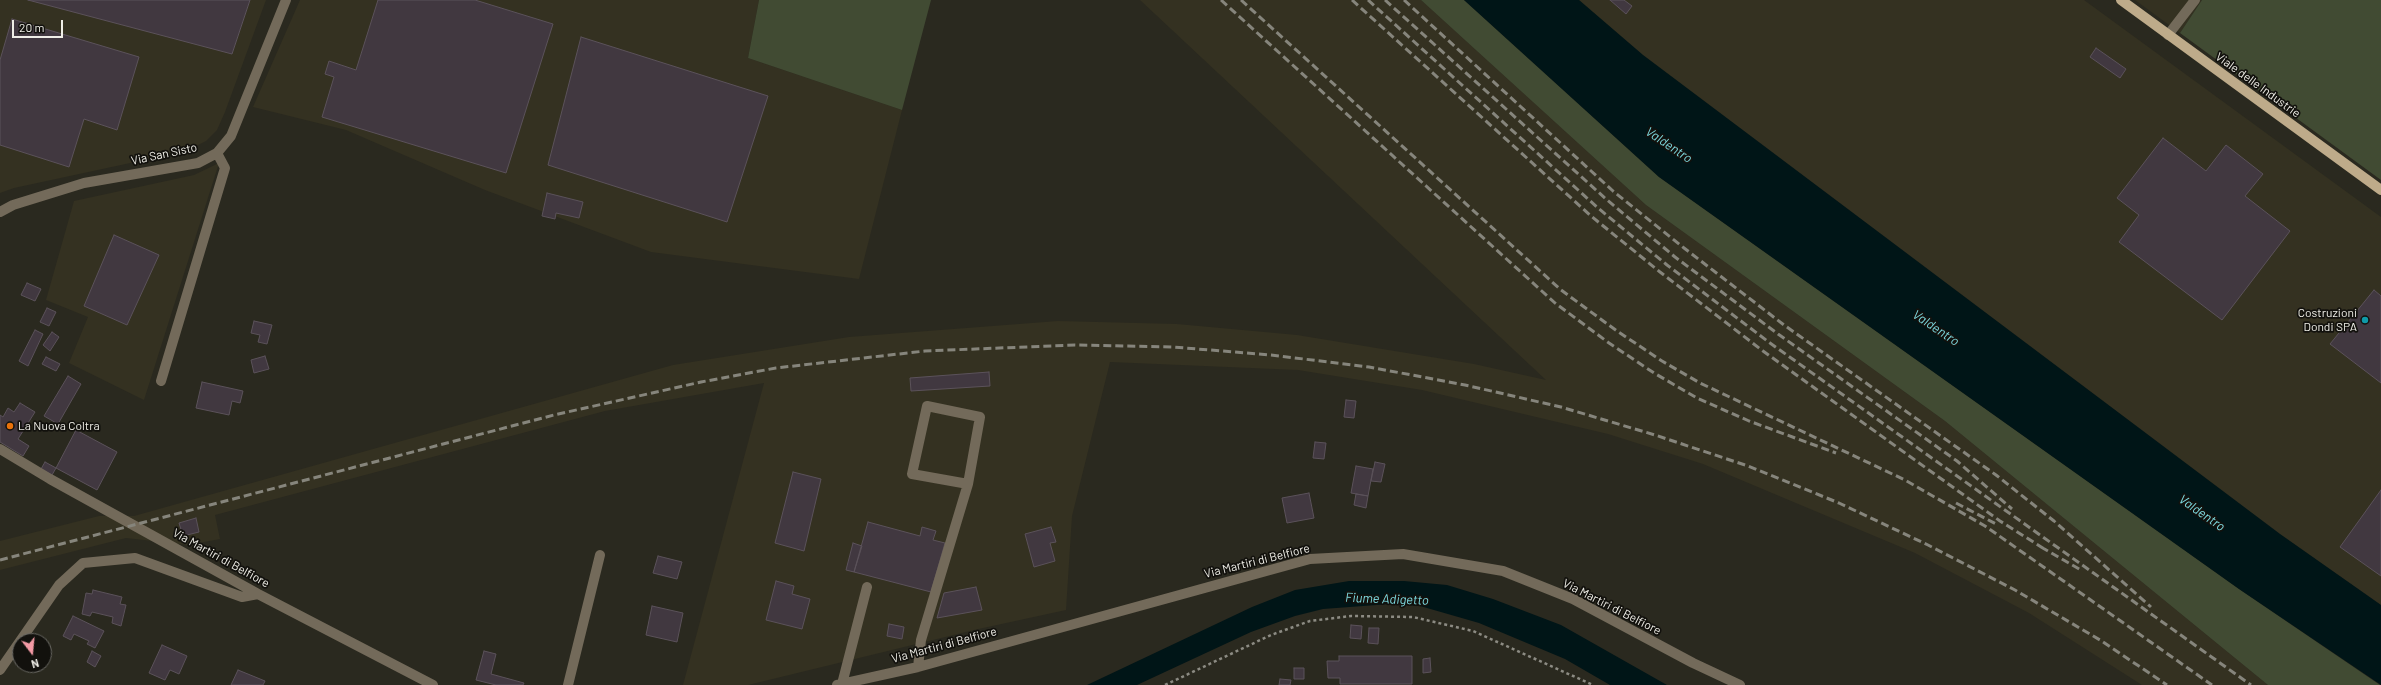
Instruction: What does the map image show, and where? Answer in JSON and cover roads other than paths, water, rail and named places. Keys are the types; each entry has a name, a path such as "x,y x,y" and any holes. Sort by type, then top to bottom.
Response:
{"main road":[{"name":"Viale delle Industrie","path":"2121,0 2381,190"}],"street":[{"name":"Via San Sisto","path":"0,212 13,205 84,183 198,163 217,153 231,136 286,0"},
{"path":"2168,35 2191,1"},
{"path":"161,381 225,168 217,153"},
{"path":"918,667 921,640 968,484 980,417 927,406 912,474 968,484"},
{"name":"Via Martiri di Belfiore","path":"0,449 50,480 258,594 433,685"},
{"name":"Via Martiri di Belfiore","path":"840,684 918,667 1310,559 1402,554 1503,571 1573,599 1693,663 1740,685"},
{"path":"568,685 600,555"},
{"path":"0,670 59,586 83,563 135,558 242,597 258,594"},
{"path":"840,684 867,588"}],"water":[{"name":"Valdentro","path":"1464,0 1579,0 1643,55 2280,534 2381,605 2381,685 2239,589 1659,177"},
{"name":"Fiume Adigetto","path":"1349,581 1404,581 1447,585 1493,599 1561,625 1667,685 1610,685 1565,659 1479,623 1420,606 1390,604 1323,609 1295,616 1251,632 1137,685 1087,685 1252,607 1295,590"}],"railway":[{"path":"1221,0 1555,303 1609,343 1654,373 1697,398 1749,421 1836,453"},
{"path":"1241,0 1561,290 1617,331 1662,361 1700,383 1905,480 1985,526 2212,685"},
{"path":"1352,0 1591,216 1660,272 1763,351 2000,521 2046,550"},
{"path":"1368,0 1598,208 1667,265 1770,343 2251,685"},
{"path":"1385,0 1606,199 1675,257 1778,334 1957,461 2012,509"},
{"path":"1404,0 1613,191 1784,325 1996,475 2054,521 2151,607"},
{"path":"0,560 554,415 701,382 776,368 925,351 1075,345 1173,347 1271,355 1369,367 1465,385 1561,407 1655,435 1748,466 1839,503 1928,545 2015,590 2100,640 2167,685"},
{"path":"1956,503 1998,525"},
{"path":"2041,547 2081,570"}],"place":[{"name":"Costruzioni Dondi SPA","path":"2365,320"},
{"name":"La Nuova Coltra","path":"10,426"}]}
